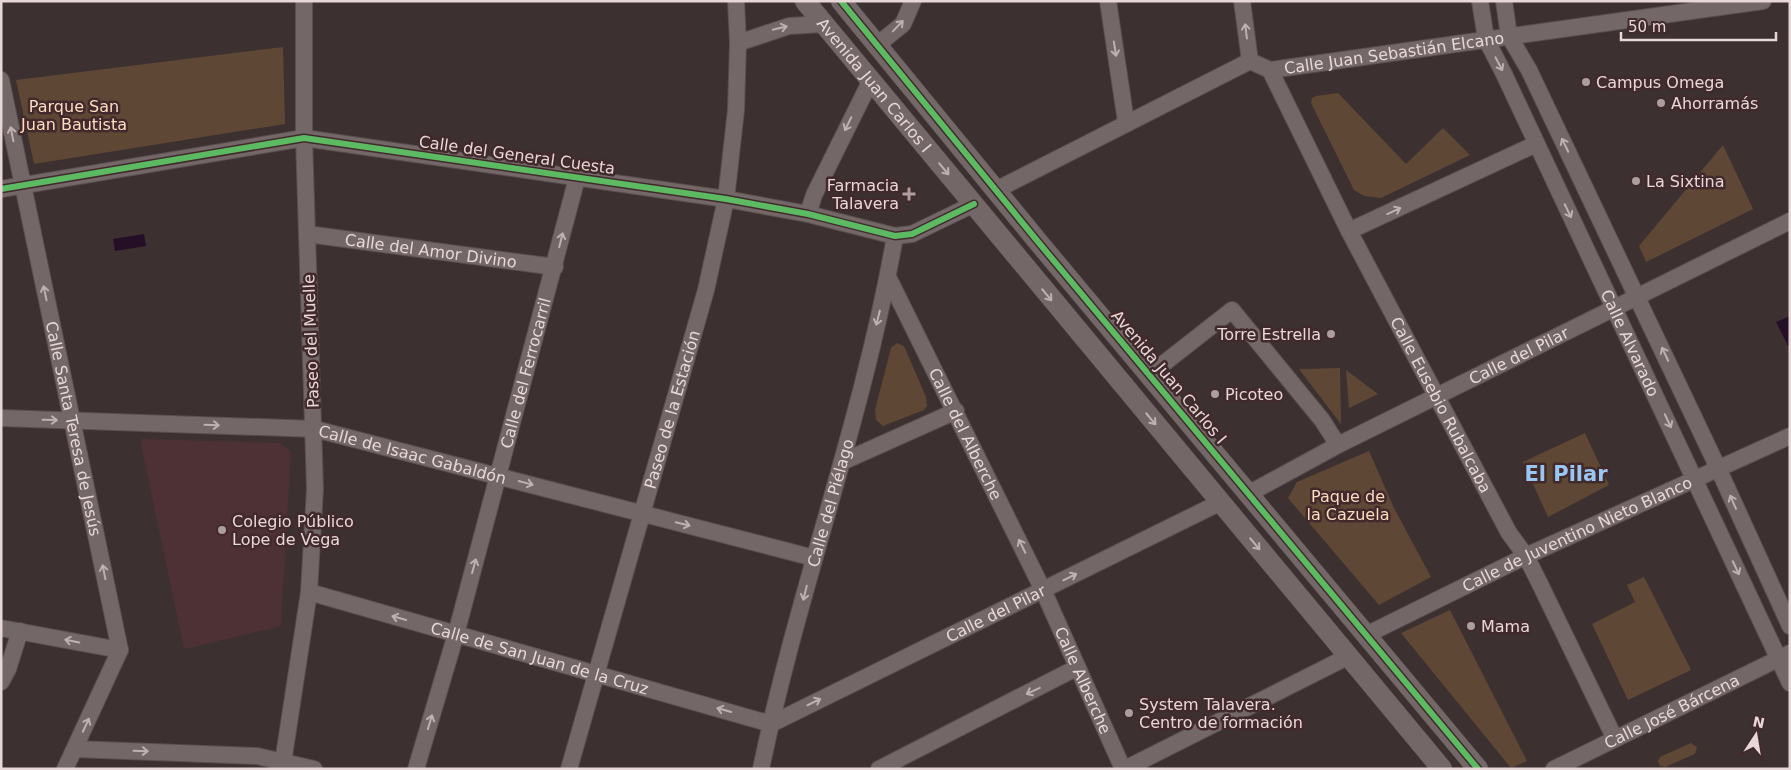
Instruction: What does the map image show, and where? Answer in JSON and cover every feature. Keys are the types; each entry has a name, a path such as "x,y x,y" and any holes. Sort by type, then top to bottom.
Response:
{"street":[{"name":"Paseo del Muelle","path":"282,764 309,592 315,489 315,429 304,138 304,1"},
{"name":"Paseo de la Estación","path":"569,769 640,514 706,290 726,199 736,110 738,43 736,1"},
{"name":"Avenida Juan Carlos I","path":"804,1 1442,769"},
{"name":"Avenida Juan Carlos I","path":"841,1 876,46 1478,769"},
{"path":"876,46 903,24 913,1"},
{"path":"1108,1 1126,122"},
{"path":"996,190 1126,122 1250,61 1242,1"},
{"name":"Calle Alvarado","path":"1480,1 1486,39 1694,478 1784,656 1790,684"},
{"name":"Calle Alvarado","path":"1504,1 1509,36 1533,79 1637,296 1790,626"},
{"name":"Calle Juan Sebastián Elcano","path":"1250,61 1270,70 1763,1"},
{"path":"738,43 789,26 823,24"},
{"name":"Calle Eusebio Rubalcaba","path":"1270,70 1349,231 1509,533 1526,556 1615,739"},
{"name":"Calle Santa Teresa de Jesús","path":"1,80 22,185 74,420 120,650"},
{"path":"808,214 814,195 870,80"},
{"name":"Calle del General Cuesta","path":"1,189 304,138 726,199 808,214 896,236"},
{"path":"1349,231 1536,144"},
{"name":"Calle del Ferrocarril","path":"416,769 456,634 555,267 577,178"},
{"path":"896,236 912,234 974,204"},
{"name":"Calle del Pilar","path":"1248,494 1338,445 1790,221"},
{"name":"Calle del Amor Divino","path":"307,234 555,267"},
{"name":"Calle del Piélago","path":"761,769 770,724 814,558 842,462 888,277 896,236"},
{"name":"Calle del Alberche","path":"888,277 1044,590"},
{"path":"1149,375 1232,310 1322,420 1338,445"},
{"path":"842,462 956,411"},
{"name":"Calle de Isaac Gabaldón","path":"1,418 315,429 814,558"},
{"name":"Calle de Juventino Nieto Blanco","path":"1366,635 1526,556 1790,436"},
{"name":"Calle del Pilar","path":"770,724 1220,502"},
{"name":"Calle Alberche","path":"1044,590 1076,668 1124,769"},
{"name":"Calle de San Juan de la Cruz","path":"309,592 770,724"},
{"path":"1,628 120,650 65,769"},
{"path":"1,682 8,669 20,631"},
{"path":"1124,769 1349,656"},
{"name":"Calle José Bárcena","path":"1554,769 1784,656"},
{"path":"879,769 1076,668"},
{"path":"75,749 256,756 282,764 314,769"}],"shaded area":[{"path":"144,234 146,246 115,251 113,239"},
{"path":"1790,316 1790,345 1788,346 1776,322"},
{"name":"Colegio Público Lope de Vega","path":"140,439 280,443 291,452 281,626 184,649"}],"green space":[{"name":"Parque San Juan Bautista","path":"283,47 285,124 34,164 16,80"},
{"path":"1338,93 1406,164 1443,128 1470,155 1381,198 1364,196 1354,190 1311,103 1312,98 1316,96"},
{"path":"1723,145 1753,209 1646,262 1639,246"},
{"path":"897,343 904,346 926,397 927,406 924,410 883,426 876,420 875,410 891,348"},
{"path":"1340,368 1341,424 1299,369"},
{"path":"1346,370 1378,394 1349,408"},
{"path":"1585,433 1609,485 1548,517 1523,462"},
{"name":"Paque de la Cazuela","path":"1369,451 1394,508 1431,577 1379,605 1288,498 1297,482"},
{"path":"1644,577 1691,670 1628,700 1592,624 1635,602 1627,585"},
{"path":"1450,610 1527,761 1511,768 1401,633"},
{"path":"1691,743 1697,747 1695,754 1665,767 1660,766 1658,761 1660,757"}],"cycle path":[{"path":"841,1 1039,243 1478,769"},
{"path":"1,189 304,138 726,199 808,214 895,236 912,234 974,204"}],"place":[{"name":"Campus Omega","path":"1586,82"},
{"name":"Ahorramás","path":"1661,103"},
{"name":"La Sixtina","path":"1636,181"},
{"name":"Farmacia Talavera","path":"909,194"},
{"name":"Torre Estrella","path":"1331,334"},
{"name":"Picoteo","path":"1215,394"},
{"name":"Colegio Público Lope de Vega","path":"222,530"},
{"name":"Mama","path":"1471,626"},
{"name":"System Talavera. Centro de formación","path":"1129,713"}],"district":[{"name":"El Pilar","path":"1566,474"}]}
